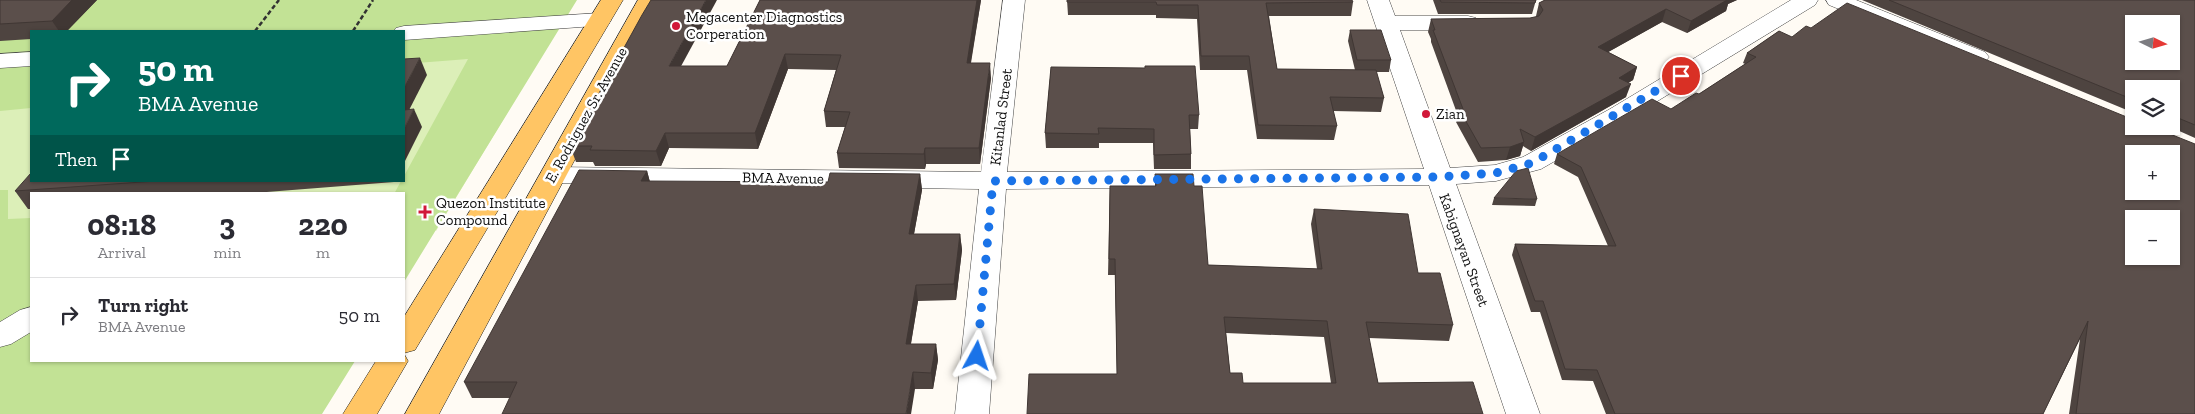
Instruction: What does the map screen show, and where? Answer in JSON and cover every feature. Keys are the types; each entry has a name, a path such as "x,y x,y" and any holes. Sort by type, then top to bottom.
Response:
{"main road":[{"name":"E. Rodriguez Sr. Avenue","path":"422,414 649,0"},
{"path":"405,340 606,10"},
{"path":"360,414 391,362"}],"street":[{"name":"Kitanlad Street","path":"972,414 993,181 1014,0"},
{"name":"BMA Avenue","path":"553,175 993,181 1439,177 1496,173 1532,163 1627,109 1807,0"},
{"path":"1838,0 1999,66"},
{"path":"405,33 606,10"},
{"name":"Kabignayan Street","path":"1381,11 1522,414"},
{"path":"1381,11 1488,22"},
{"path":"0,61 30,59"},
{"path":"0,336 30,319"}],"path":[{"path":"256,30 279,0"},
{"path":"354,30 373,0"}],"green space":[{"path":"0,0 577,0 405,280 405,192 395,192 400,182 405,182 405,174 468,59 405,64 405,30 30,30 30,108 0,111"},
{"path":"556,32 436,231 405,195 405,192 30,192 30,261 0,263 0,72 30,70 30,182 405,182 405,43"},
{"path":"0,190 8,190 8,219 30,218 30,362 354,362 322,414 0,414"}],"building":[{"path":"0,0 72,0 52,21 0,24"},
{"path":"651,0 706,0 669,66 727,66 760,0 977,0 967,63 990,63 979,148 925,148 924,154 837,153 850,112 824,111 841,55 785,54 755,133 665,133 656,151 590,150 592,146 570,146"},
{"path":"1067,0 1352,0 1353,2 1266,3 1277,69 1376,70 1384,98 1330,97 1337,126 1258,125 1249,56 1201,56 1198,5 1157,5 1156,2 1067,2"},
{"path":"1440,0 1536,0 1535,3 1441,2"},
{"path":"1545,0 1727,0 1691,21 1666,9 1598,47 1637,67 1619,78 1631,84 1535,137 1520,129 1524,142 1510,147 1481,148 1459,109 1463,109 1433,30 1435,30 1431,19 1530,18 1539,16 1543,10 1539,3"},
{"path":"1889,0 2195,0 2195,125 2180,119 2180,80 2125,80 2125,96"},
{"path":"1847,3 2125,116 2125,135 2172,135 2195,144 2195,414 2076,414 2088,321 2043,414 1615,414 1597,370 1565,369 1543,301 1535,301 1515,244 1616,246 1581,167 1557,154 1652,99 1671,109 1696,93 1699,94 1756,57 1747,53 1779,31 1792,37 1806,26 1811,28"},
{"path":"1350,30 1381,30 1391,60 1357,60"},
{"path":"420,58 405,86 405,59"},
{"path":"1145,66 1195,66 1199,115 1189,115 1191,154 1154,155 1154,129 1098,128 1099,134 1045,133 1051,67 1145,68"},
{"path":"414,109 405,127 405,110"},
{"path":"1528,168 1537,199 1494,198 1516,171"},
{"path":"579,170 647,171 641,181 828,182 830,173 920,174 909,234 960,234 954,284 916,285 906,344 936,344 931,373 913,372 906,414 502,414 517,382 464,382"},
{"path":"30,174 30,182 142,182 15,191"},
{"path":"1155,174 1193,174 1194,186 1202,186 1208,265 1322,269 1314,209 1408,214 1418,273 1440,273 1453,325 1366,322 1378,383 1473,382 1483,414 1027,414 1029,374 1117,374 1115,259 1109,259 1110,186 1156,186","holes":["1224,317 1327,321 1336,383 1243,383 1242,373 1230,373"]}],"place":[{"name":"Megacenter Diagnostics Corperation","path":"676,26"},
{"name":"Zian","path":"1426,114"},
{"name":"Quezon Institute Compound","path":"425,212"}],"route":[{"path":"977,356 993,181 1439,177 1496,173 1532,163 1681,76"}]}
